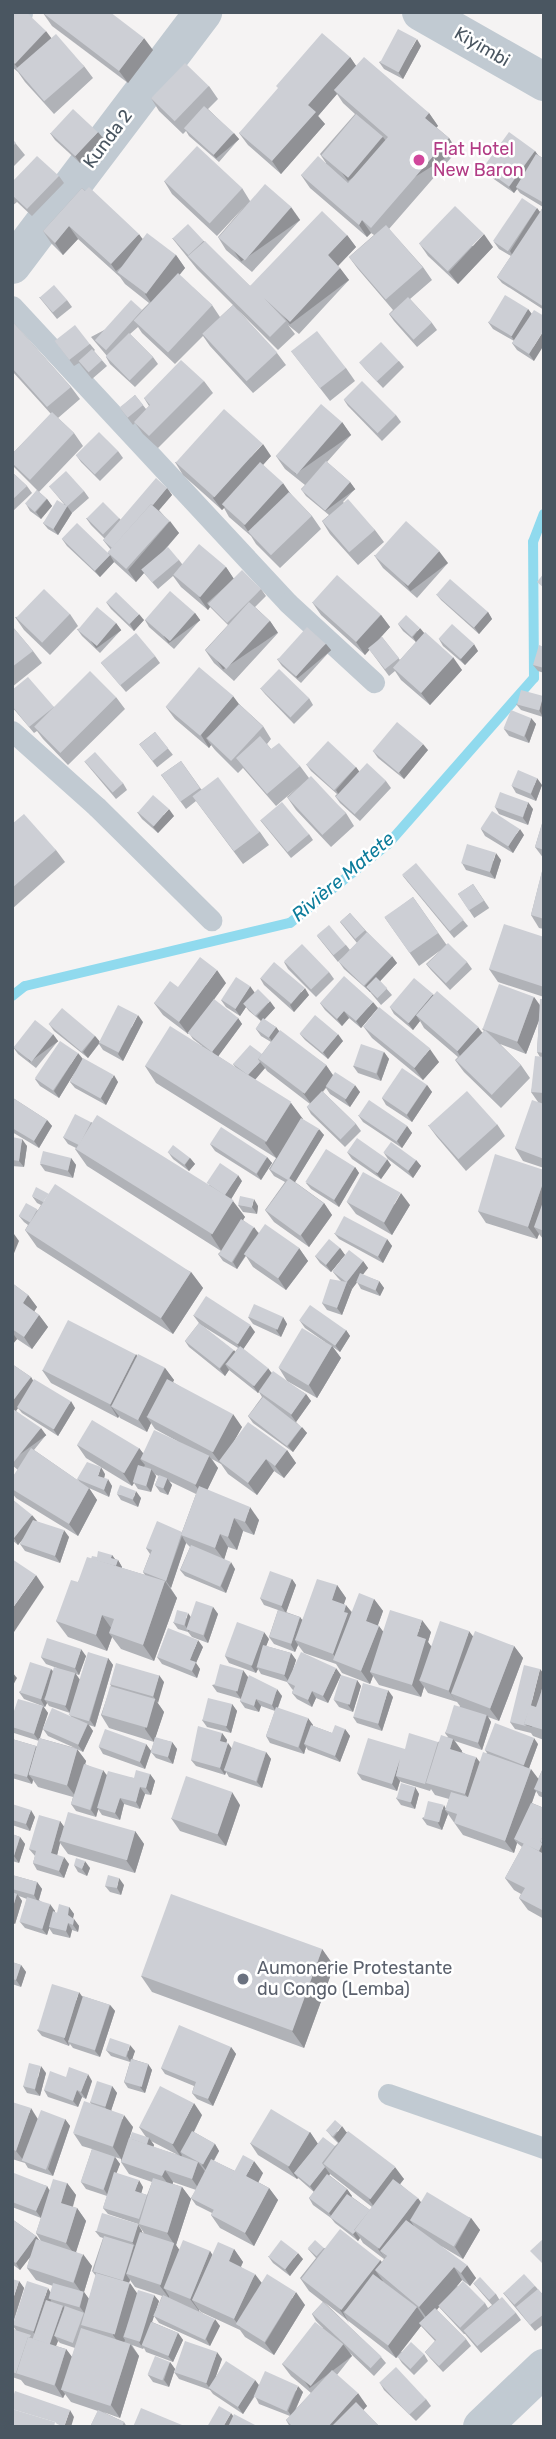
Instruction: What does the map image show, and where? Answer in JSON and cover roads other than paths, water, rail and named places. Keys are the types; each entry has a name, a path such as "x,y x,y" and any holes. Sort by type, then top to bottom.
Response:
{"street":[{"name":"Kunda 2","path":"12,265 203,12"},
{"name":"Kiyimbi","path":"421,12 544,82"},
{"path":"482,2427 544,2368"}],"lane":[{"path":"12,306 288,604 374,682"},
{"path":"12,731 97,807 211,920"},
{"path":"388,2094 544,2148"}],"waterway":[{"name":"Rivière Matete","path":"12,996 25,986 290,923 388,844 534,678 533,542 544,514"}],"place":[{"name":"Flat Hotel New Baron","path":"419,160"},
{"name":"Aumonerie Protestante du Congo (Lemba)","path":"243,1979"}]}
